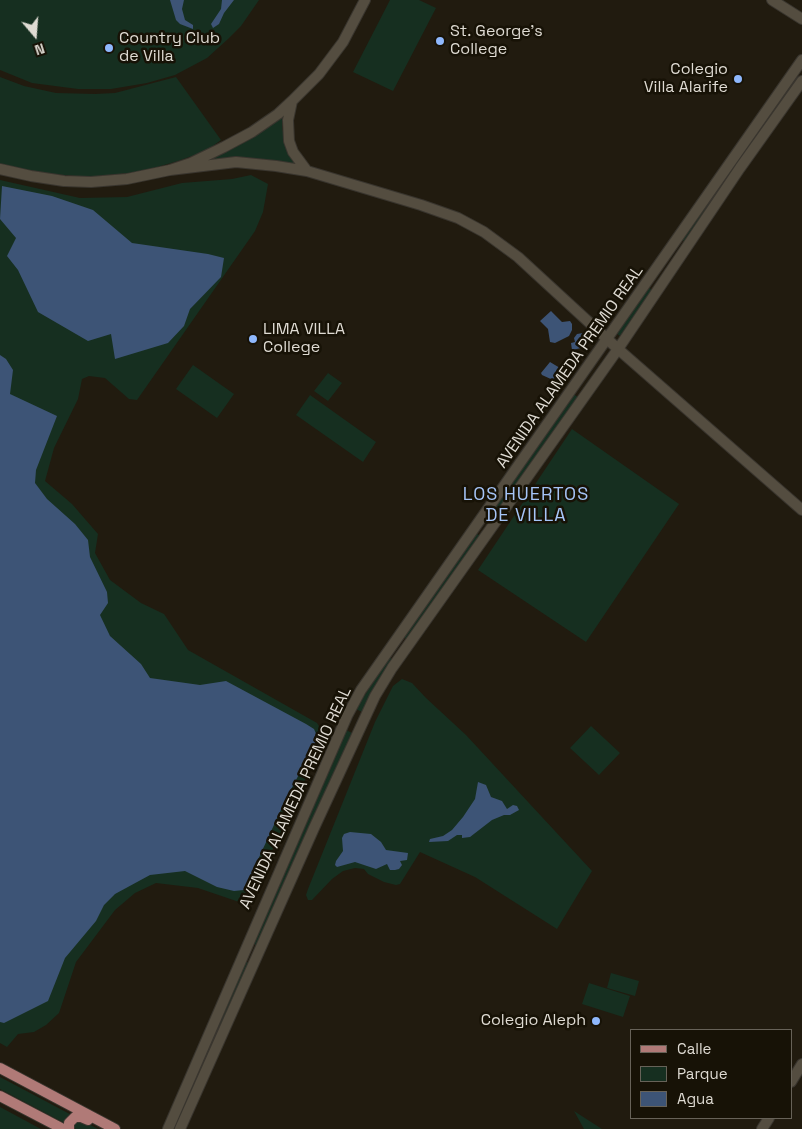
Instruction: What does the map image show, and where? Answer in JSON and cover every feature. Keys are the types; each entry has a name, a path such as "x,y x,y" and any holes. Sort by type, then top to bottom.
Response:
{"main road":[{"path":"0,1068 110,1129"},
{"path":"0,1096 63,1129"},
{"path":"69,1129 71,1120 78,1116 110,1129"}],"street":[{"path":"170,170 224,147 252,132 278,114 319,74 342,42 365,0"},
{"path":"772,0 802,19"},
{"name":"AVENIDA ALAMEDA PREMIO REAL","path":"180,1129 326,801 375,696 392,668 618,349 777,107 802,60"},
{"name":"AVENIDA ALAMEDA PREMIO REAL","path":"168,1129 271,889 347,716 357,698 672,246 777,107 802,80"},
{"path":"292,101 288,120 289,140 293,152 307,171"},
{"path":"0,169 31,176 91,182 127,179 170,170 236,162 276,166 307,171 458,218 484,232 518,257 618,349 802,510"},
{"path":"672,246 682,253"},
{"path":"652,277 662,283"},
{"path":"792,1080 802,1064"}],"green space":[{"name":"Country Club de Villa","path":"0,0 259,0 241,26 207,58 175,75 147,83 111,89 78,89 32,83 0,70"},
{"path":"390,0 419,0 436,8 393,91 353,72"},
{"path":"0,77 24,86 56,93 95,94 115,93 176,77 221,140 206,151 140,172 88,177 0,167"},
{"path":"283,115 282,128 286,144 290,156 296,165 205,162 252,138"},
{"path":"730,167 734,170 684,241 680,238"},
{"path":"251,175 268,184 263,212 255,231 137,400 129,399 105,378 89,376 82,379 78,399 54,448 45,481 72,504 98,534 95,553 110,580 141,603 164,614 188,650 317,723 322,731 322,743 253,892 242,903 198,888 156,883 135,893 115,910 76,962 59,1013 46,1025 34,1032 18,1034 7,1047 0,1043 0,180 80,198 127,197 182,183 232,179"},
{"path":"648,287 652,290 620,336 616,333"},
{"path":"193,365 234,394 217,418 176,389"},
{"path":"328,373 342,383 328,401 314,391"},
{"path":"573,394 578,397 493,520 488,516"},
{"path":"310,395 376,442 363,462 296,415"},
{"path":"572,429 679,504 586,642 478,570"},
{"path":"475,533 481,536 408,640 403,637"},
{"path":"389,657 393,660 362,712 356,709"},
{"path":"402,679 412,683 466,735 592,871 557,929 475,877 420,852 400,884 384,882 368,874 364,869 355,868 343,871 332,879 312,900 308,900 306,895 308,889 375,722 393,686"},
{"path":"591,726 620,753 599,775 570,748"},
{"path":"346,730 352,733 256,945 252,943"},
{"path":"244,961 249,963 176,1129 171,1129"},
{"path":"611,973 639,981 635,996 607,988"},
{"path":"589,983 630,996 623,1017 582,1004"},
{"path":"0,1077 98,1129 76,1129 0,1089"},
{"path":"0,1107 41,1129 0,1129"},
{"path":"574,1111 602,1129 584,1129"}],"water":[{"path":"170,0 184,0 182,9 185,20 193,25 193,29 180,24 176,20"},
{"path":"222,0 234,0 224,13 219,24 213,28 211,24 221,9"},
{"path":"2,186 52,196 93,210 132,243 224,258 221,277 190,309 184,326 168,343 115,359 111,334 88,341 38,312 18,270 7,256 16,238 0,219"},
{"path":"551,311 562,322 570,321 572,324 569,336 555,343 550,342 548,329 540,321"},
{"path":"583,333 586,347 572,350 571,343 575,342 574,338 577,334"},
{"path":"0,355 6,359 13,370 10,394 57,416 36,470 35,483 47,499 75,524 88,540 90,557 107,592 108,603 100,615 110,636 141,664 150,678 200,685 226,681 306,724 314,729 318,738 285,801 244,890 234,891 217,887 185,871 150,875 115,894 104,905 96,921 65,958 48,1001 4,1023 0,1022"},
{"path":"550,362 560,368 561,371 553,380 541,373"},
{"path":"478,782 486,785 491,797 502,801 507,809 513,805 517,806 519,810 510,815 504,815 492,820 470,837 462,838 462,835 457,835 448,841 429,842 430,839 443,836 452,830 463,817 475,799"},
{"path":"350,832 371,834 381,842 386,850 408,853 407,860 400,861 402,865 399,869 395,870 390,870 387,864 376,869 355,862 337,867 335,865 336,861 343,851 342,838 344,834"}],"place":[{"name":"St. George's College","path":"440,41"},
{"name":"Country Club de Villa","path":"109,48"},
{"name":"Colegio Villa Alarife","path":"738,79"},
{"name":"LIMA VILLA College","path":"253,339"},
{"name":"Colegio Aleph","path":"596,1021"}],"district":[{"name":"LOS HUERTOS DE VILLA","path":"526,505"}]}
